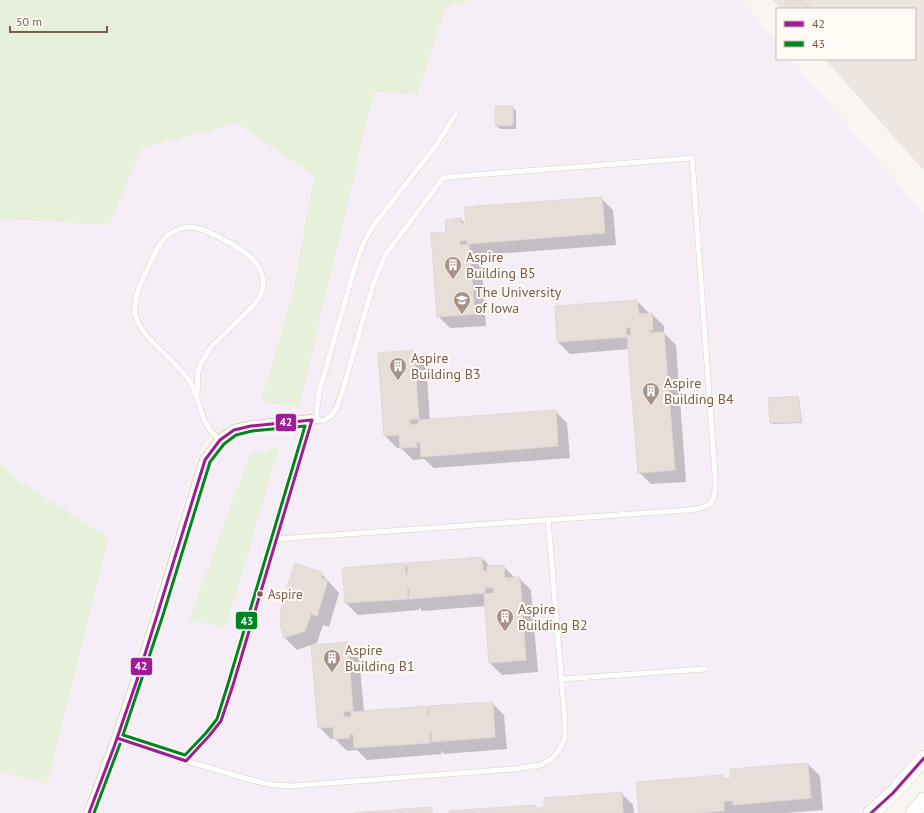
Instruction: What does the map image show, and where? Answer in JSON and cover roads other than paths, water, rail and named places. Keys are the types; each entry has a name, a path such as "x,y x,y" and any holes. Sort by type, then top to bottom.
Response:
{"main road":[{"path":"871,813 893,793 924,758"},
{"path":"913,813 924,800"}],"street":[{"path":"89,813 105,774 151,635 205,460 220,440 234,430 251,426 315,420"}],"lane":[{"path":"186,761 214,731 221,721 276,538 315,420 319,392 362,244 373,226 437,144 456,114"},
{"path":"276,538 702,508 712,503 714,496 715,474 692,158 466,175 444,178 385,255 373,286 337,407 331,416 323,421 315,420"},
{"path":"197,398 198,372 200,363 211,347 258,300 263,286 263,279 257,264 241,249 208,231 195,227 184,228 172,232 165,238 155,254 136,295 134,313 150,339 185,374 197,398 207,426 220,440"},
{"path":"117,738 186,761 274,785 292,786 514,769 541,765 552,759 559,750 565,738 562,678 548,519"},
{"path":"562,678 705,669"}],"place":[{"name":"Aspire Building B5","path":"453,280"},
{"name":"The University of Iowa","path":"462,315"},
{"name":"Aspire Building B3","path":"398,381"},
{"name":"Aspire Building B4","path":"651,406"},
{"name":"Aspire","path":"260,594"},
{"name":"Aspire Building B2","path":"505,632"},
{"name":"Aspire Building B1","path":"332,673"}]}
